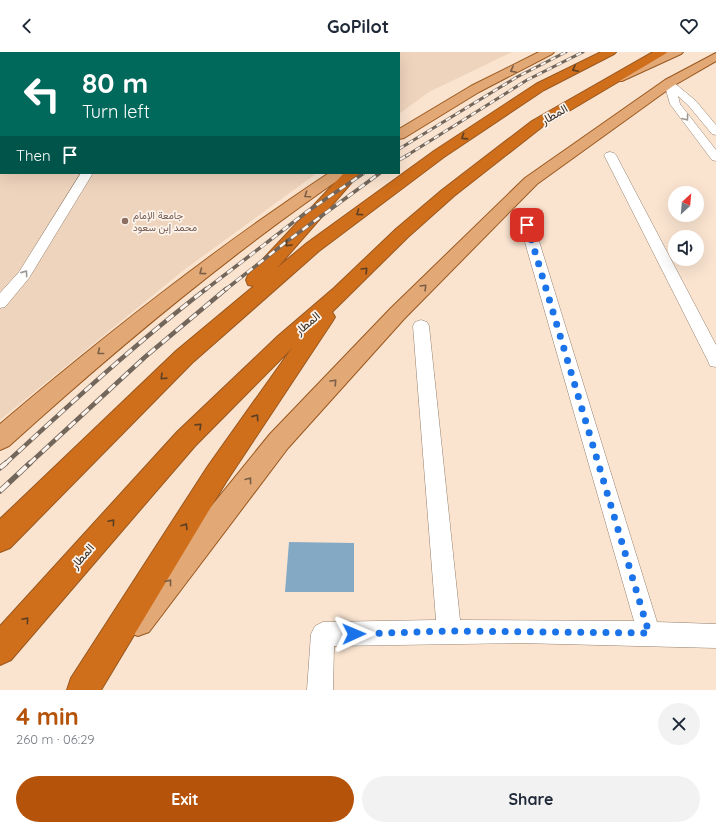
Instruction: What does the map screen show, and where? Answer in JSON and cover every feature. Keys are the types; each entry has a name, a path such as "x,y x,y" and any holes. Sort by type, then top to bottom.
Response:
{"highway":[{"path":"184,357 313,247 439,154 540,87 610,52"},
{"name":"المطار","path":"0,649 186,439 284,342 341,293 402,233 448,193 537,124 661,52"},
{"path":"0,538 184,357 351,174"},
{"path":"84,690 217,474 341,293"}],"main road":[{"path":"400,134 475,89 548,52"},
{"path":"611,80 677,52"},
{"path":"84,690 279,441 397,314 531,181 669,83 716,56"},
{"path":"0,439 71,375 174,293 248,237 339,174"}],"street":[{"path":"669,83 692,103 716,132"},
{"path":"669,83 675,104 716,158"},
{"path":"610,155 716,361"},
{"path":"0,303 24,275 86,174"},
{"path":"527,225 649,633"},
{"path":"421,326 449,631"},
{"path":"320,690 323,634 449,631 649,633 716,636"}],"shaded area":[{"name":"جامعة الإمام محمد إبن سعود","path":"400,52 512,52 429,92 400,113"},
{"name":"جامعة الإمام محمد إبن سعود","path":"0,174 316,174 184,270 0,420"}],"water":[{"path":"289,542 354,543 354,592 285,592"}],"railway":[{"path":"400,148 517,77 566,52"},
{"path":"406,156 527,80 583,52"},
{"path":"400,159 408,155"},
{"path":"205,290 308,211 363,174"},
{"path":"225,290 286,242 379,174"},
{"path":"5,464 129,352 206,289"},
{"path":"29,464 145,357 226,289"},
{"path":"0,468 6,463"},
{"path":"0,491 30,463"}],"place":[{"name":"جامعة الإمام محمد إبن سعود","path":"125,221"}],"route":[{"path":"354,634 449,631 649,633 527,225"}]}
